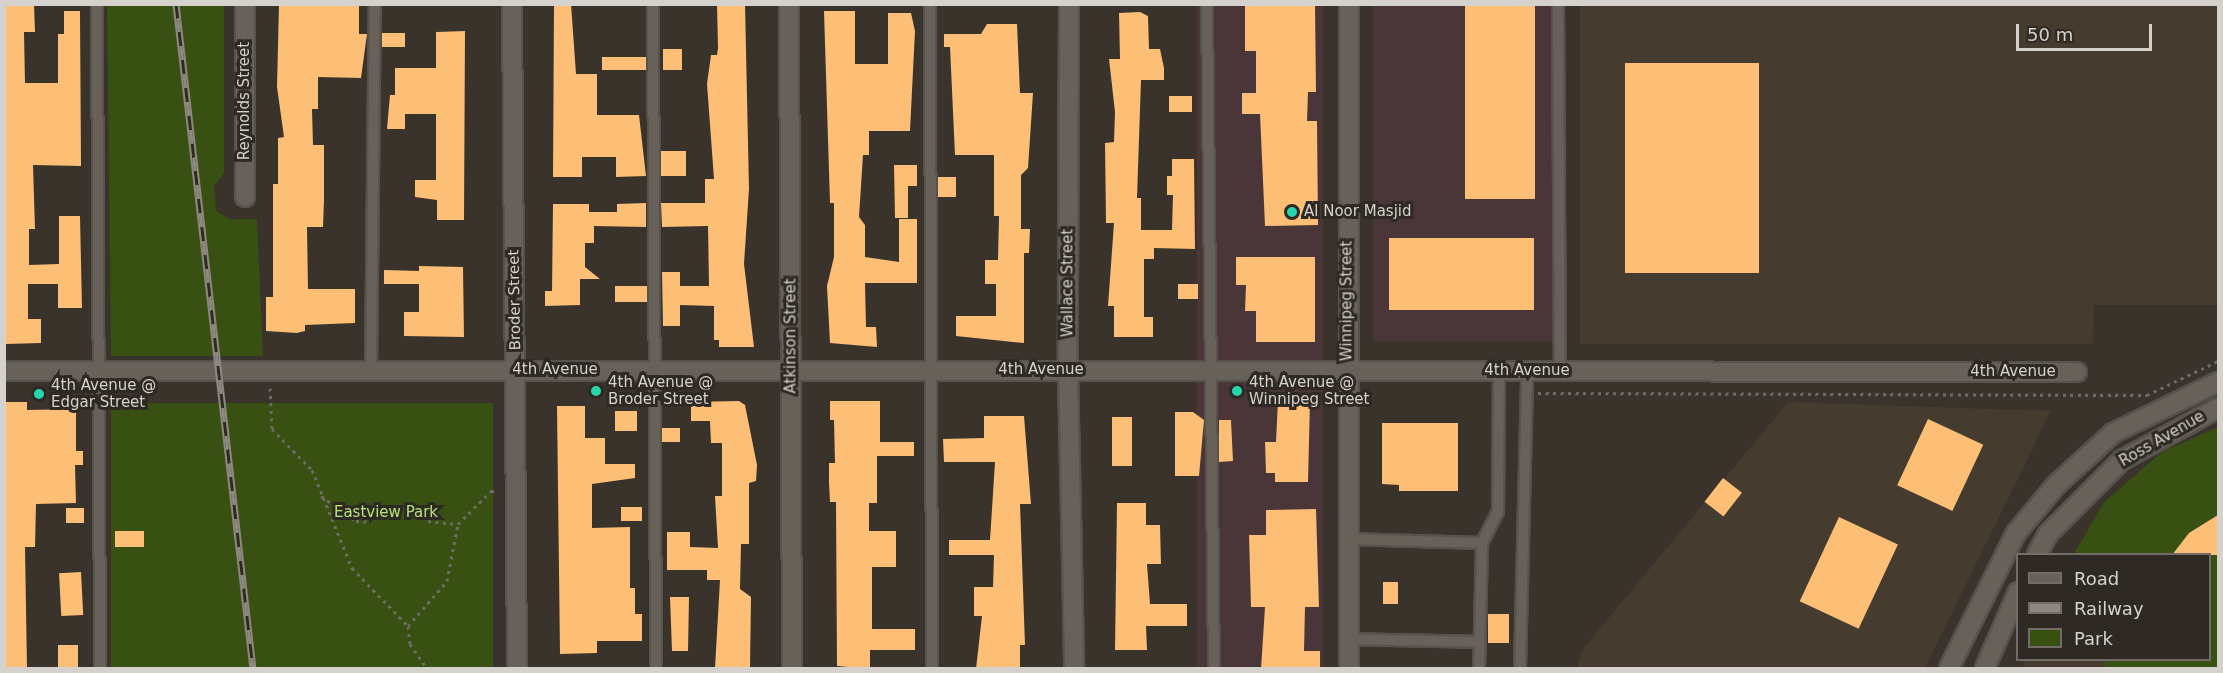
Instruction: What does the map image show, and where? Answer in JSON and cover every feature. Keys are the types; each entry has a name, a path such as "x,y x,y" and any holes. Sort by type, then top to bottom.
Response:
{"street":[{"name":"Reynolds Street","path":"245,4 245,197"},
{"name":"Broder Street","path":"512,4 517,669"},
{"name":"Atkinson Street","path":"789,4 792,669"},
{"name":"Wallace Street","path":"1070,4 1068,371 1074,669"},
{"name":"Winnipeg Street","path":"1349,4 1346,371 1349,669"},
{"name":"4th Avenue","path":"4,371 2077,372"},
{"name":"Ross Avenue","path":"1949,669 2016,533 2056,484 2113,433 2218,382"},
{"name":"Ross Avenue","path":"2038,553 2048,534 2122,460 2218,408"},
{"path":"1985,669 2016,597"}],"lane":[{"path":"98,4 100,669"},
{"path":"371,370 375,4"},
{"path":"653,4 656,669"},
{"path":"930,4 928,370 932,669"},
{"path":"1208,4 1210,370 1215,669"},
{"path":"1558,4 1560,372"},
{"path":"1479,669 1482,543 1498,512 1499,371"},
{"path":"1520,669 1527,371"},
{"path":"1348,539 1482,543"},
{"path":"1349,639 1480,642"}],"path":[{"path":"1526,393 2147,395 2218,361"},
{"path":"270,371 272,429 300,454 360,581 408,626 410,644 427,669"},
{"path":"408,626 447,581 458,524 491,491 516,491"},
{"path":"321,495 356,521 372,522"},
{"path":"428,521 458,524"}],"shaded area":[{"path":"1197,5 1323,5 1323,668 1197,668"},
{"path":"1373,5 1552,5 1552,341 1373,341"},
{"path":"1580,5 2218,5 2218,305 2094,305 2093,344 1580,344"},
{"path":"1788,402 2051,411 1925,668 1577,668 1582,650"},
{"path":"2024,661 2105,661 2105,668 2024,668"}],"green space":[{"path":"107,5 224,5 224,173 214,186 216,211 230,219 257,219 263,356 111,356"},
{"name":"Eastview Park","path":"111,403 493,403 493,668 111,668"},
{"path":"2218,427 2218,668 2105,668 2105,661 2211,661 2211,553 2075,553 2104,502 2162,452"}],"building":[{"path":"4,4 34,4 35,32 24,32 25,83 58,83 58,34 64,34 64,11 80,11 81,166 33,165 35,229 29,229 29,265 59,264 59,216 80,216 82,308 58,308 58,284 28,284 28,319 41,319 41,343 6,344"},
{"path":"279,4 359,4 359,34 367,34 361,78 318,77 318,109 312,109 313,145 324,145 323,227 307,227 308,289 355,289 355,323 305,325 305,331 297,333 266,331 266,297 273,297 273,184 278,184 278,138 284,137 277,87"},
{"path":"554,4 571,4 576,74 597,74 597,115 639,115 646,176 616,177 616,157 582,157 582,177 553,177"},
{"path":"717,4 745,4 749,189 744,264 754,347 719,347 719,340 714,340 714,306 680,305 680,326 663,326 662,272 680,272 680,286 709,286 708,226 662,227 661,203 705,203 705,179 714,179 707,84 711,55 717,55 718,48"},
{"path":"1245,4 1315,4 1316,92 1308,92 1307,121 1317,121 1318,225 1265,226 1260,114 1242,114 1242,93 1256,93 1256,51 1245,51"},
{"path":"1465,4 1535,4 1535,199 1465,199"},
{"path":"824,11 855,11 855,64 888,64 888,13 911,13 915,31 910,131 869,131 869,155 863,155 859,217 865,225 865,257 899,262 899,219 917,219 917,283 865,283 866,327 876,327 877,347 830,343 827,286 834,257 834,203 830,203"},
{"path":"1140,12 1148,16 1149,49 1160,49 1164,68 1164,80 1141,80 1137,198 1141,198 1141,230 1172,230 1173,195 1167,195 1167,176 1172,176 1172,159 1194,159 1195,249 1154,248 1154,259 1144,259 1144,317 1153,317 1153,337 1114,337 1114,306 1108,306 1114,223 1106,223 1105,143 1114,142 1115,112 1109,59 1120,59 1119,13"},
{"path":"987,24 1017,24 1020,93 1033,93 1028,168 1021,175 1021,229 1030,229 1029,253 1024,253 1024,343 956,336 956,316 996,316 996,284 985,284 985,260 998,260 999,216 994,216 994,155 955,155 950,47 944,47 944,34 981,34"},
{"path":"465,31 464,220 437,220 437,200 415,197 415,180 436,180 436,114 405,114 405,129 387,129 390,95 395,95 395,68 436,68 436,32"},
{"path":"382,33 405,33 405,47 382,47"},
{"path":"663,49 682,49 682,70 663,70"},
{"path":"602,57 646,57 646,70 602,70"},
{"path":"1625,63 1759,63 1759,273 1625,273"},
{"path":"1169,96 1192,96 1192,112 1169,112"},
{"path":"661,151 686,151 686,176 661,176"},
{"path":"894,165 917,165 917,186 908,186 908,218 895,218"},
{"path":"938,177 956,177 956,197 938,197"},
{"path":"646,203 646,227 594,226 594,243 585,243 585,267 600,279 580,279 580,305 545,306 545,291 552,291 553,204 589,204 589,212 617,212 617,204"},
{"path":"1389,238 1534,238 1534,310 1389,310"},
{"path":"1236,257 1315,257 1315,342 1256,342 1256,311 1245,311 1246,285 1236,285"},
{"path":"419,266 463,267 464,337 404,336 404,312 419,312 419,284 384,284 384,270 419,271"},
{"path":"1178,284 1198,284 1198,299 1178,299"},
{"path":"615,286 647,286 647,302 615,302"},
{"path":"1278,400 1310,401 1308,482 1275,482 1275,473 1266,473 1265,442 1276,442"},
{"path":"739,401 745,405 757,465 756,481 749,483 749,544 741,544 740,589 751,597 750,669 715,668 720,580 707,580 707,570 667,570 667,532 690,532 690,547 718,548 715,496 722,496 722,443 711,443 710,421 691,421 691,402"},
{"path":"830,401 880,401 880,442 914,442 914,456 877,456 877,503 869,503 869,531 896,531 896,567 872,567 872,629 915,629 915,650 870,650 870,669 837,666 836,502 830,502 829,483 829,463 835,463 834,420 830,420"},
{"path":"4,402 27,402 27,410 76,409 76,451 83,451 83,465 75,465 76,503 36,504 35,547 25,547 27,669 4,669"},
{"path":"557,406 585,406 585,438 605,438 605,464 635,464 635,478 592,484 592,528 630,527 630,588 635,588 635,614 642,614 642,641 597,641 597,653 560,654"},
{"path":"615,411 637,411 637,431 615,431"},
{"path":"1175,412 1193,412 1204,420 1199,476 1175,476"},
{"path":"984,416 1024,416 1031,504 1020,504 1025,645 1020,645 1020,669 976,669 982,616 974,616 974,587 993,587 994,555 949,555 949,540 990,540 995,462 944,462 943,439 984,438"},
{"path":"1112,417 1132,417 1132,466 1112,466"},
{"path":"1928,419 1983,445 1952,511 1897,485"},
{"path":"1219,420 1231,420 1233,461 1219,462"},
{"path":"1382,423 1458,423 1458,491 1399,491 1399,485 1382,484"},
{"path":"662,428 680,428 680,442 662,442"},
{"path":"1723,478 1742,493 1723,516 1705,502"},
{"path":"1117,503 1146,503 1146,525 1160,525 1161,564 1147,564 1150,604 1187,604 1187,626 1146,626 1147,650 1115,650"},
{"path":"621,507 642,507 642,521 621,521"},
{"path":"66,508 84,508 84,523 66,523"},
{"path":"1316,509 1319,607 1305,607 1304,651 1320,651 1320,669 1261,669 1265,607 1251,607 1249,535 1266,535 1266,510"},
{"path":"2218,515 2218,555 2174,553 2189,533"},
{"path":"1839,517 1898,544 1859,629 1800,601"},
{"path":"115,531 144,531 144,547 115,547"},
{"path":"81,572 83,615 61,616 59,573"},
{"path":"1383,582 1398,582 1398,604 1383,604"},
{"path":"670,597 689,597 688,651 672,651"},
{"path":"1488,614 1509,614 1509,643 1488,643"},
{"path":"58,645 78,645 78,668 58,668"}],"railway":[{"path":"176,4 253,668"}],"place":[{"name":"Al Noor Masjid","path":"1292,212"},
{"name":"4th Avenue @ Broder Street","path":"596,391"},
{"name":"4th Avenue @ Winnipeg Street","path":"1237,391"},
{"name":"4th Avenue @ Edgar Street","path":"39,394"}]}
